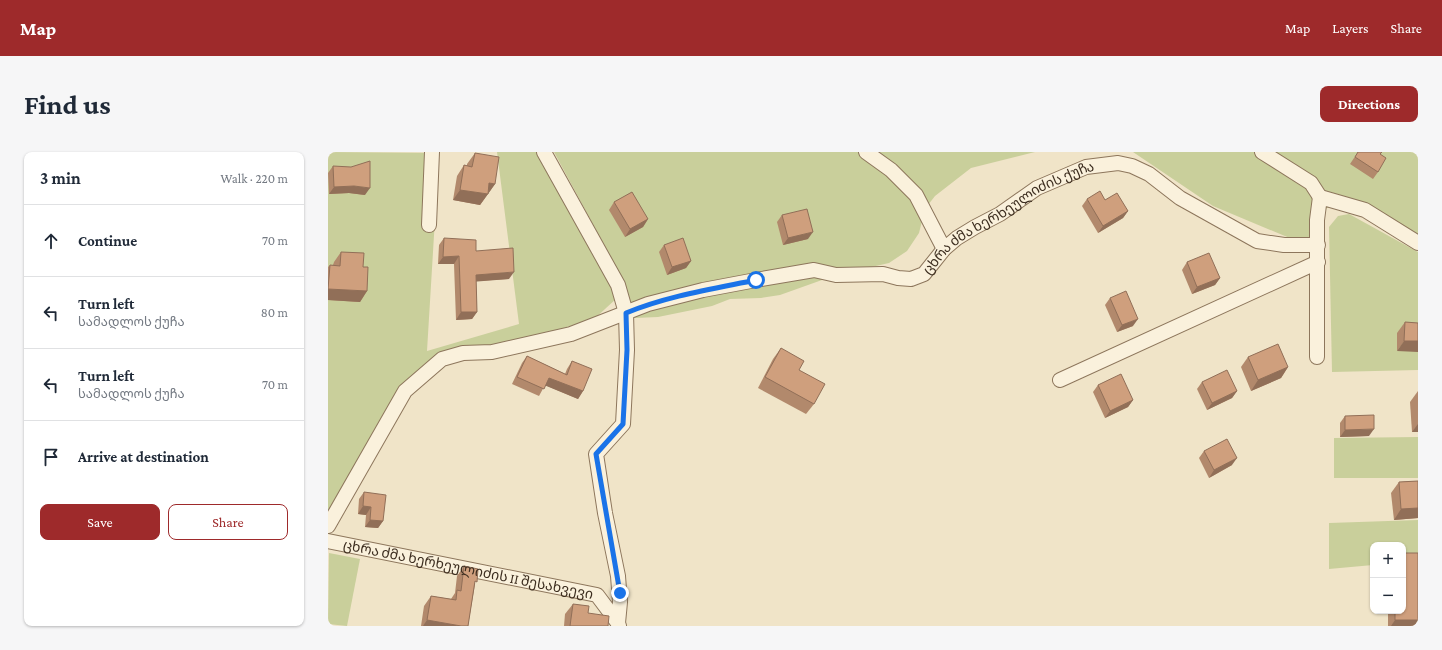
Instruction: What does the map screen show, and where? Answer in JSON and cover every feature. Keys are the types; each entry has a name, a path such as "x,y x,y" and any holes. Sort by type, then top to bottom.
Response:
{"street":[{"path":"429,225 432,152"},
{"path":"544,152 618,285 626,313 627,350 623,424 596,454 605,513 618,576 620,602 618,624"},
{"path":"866,152 891,170 916,195 944,249"},
{"path":"1262,152 1311,183 1320,197 1317,220 1317,357"},
{"name":"ცხრა ძმა ხერხეულიძის ქუჩა","path":"328,526 405,391 442,359 463,353 492,352 571,334 648,304 703,290 814,270 836,275 883,274 898,278 911,279 924,274 944,249 957,238 1000,214 1037,188 1086,167 1118,163 1132,166 1149,174 1180,198 1257,241 1284,245 1318,245"},
{"path":"1320,197 1365,210 1418,243"},
{"path":"1060,380 1318,262"},
{"name":"ცხრა ძმა ხერხეულიძის II შესახვევი","path":"328,541 597,595 618,624"}],"green space":[{"path":"328,152 439,153 427,351 519,324 497,152 539,152 617,298 593,320 493,347 459,349 405,383 328,519"},
{"path":"554,152 862,152 913,197 923,217 919,233 907,251 889,263 836,275 780,295 761,298 730,299 712,306 658,317 635,318 624,282"},
{"path":"875,152 1035,152 971,168 935,196 928,205"},
{"path":"1133,152 1418,152 1418,238 1345,203 1327,208 1319,215 1316,249 1213,206"},
{"path":"1349,214 1418,252 1418,370 1332,372 1329,227 1338,216"},
{"path":"1418,437 1418,478 1334,478 1334,438"},
{"path":"1418,520 1418,561 1406,562 1406,542 1370,542 1370,565 1329,569 1329,523"},
{"path":"329,553 360,559 347,626 328,624"}],"building":[{"path":"1358,152 1382,152 1380,154 1386,158 1378,172 1355,157"},
{"path":"475,153 499,157 495,184 489,183 488,194 460,190 464,165 472,167"},
{"path":"370,161 370,188 354,186 334,187 333,166 351,167"},
{"path":"1100,191 1105,200 1117,193 1128,211 1103,226 1087,199"},
{"path":"632,192 648,219 630,229 614,202"},
{"path":"807,209 813,232 788,238 782,215"},
{"path":"444,238 476,240 476,251 513,248 514,272 476,275 477,312 461,312 459,256 443,257"},
{"path":"683,238 691,261 672,267 664,245"},
{"path":"341,252 364,253 363,267 368,267 367,291 328,289 330,265 340,266"},
{"path":"1209,253 1220,278 1197,287 1187,262"},
{"path":"1126,291 1138,319 1122,325 1110,298"},
{"path":"1405,322 1418,323 1418,341 1404,341"},
{"path":"1278,344 1288,367 1258,380 1248,357"},
{"path":"781,348 804,361 799,370 825,384 814,404 765,377"},
{"path":"527,356 567,375 572,361 592,369 583,391 549,378 544,389 517,377"},
{"path":"1227,370 1237,391 1212,403 1202,382"},
{"path":"1121,374 1133,400 1110,411 1098,385"},
{"path":"1374,415 1374,429 1345,430 1345,416"},
{"path":"1227,439 1237,458 1214,470 1204,451"},
{"path":"1418,481 1418,508 1401,509 1399,482"},
{"path":"364,492 386,495 383,521 370,520 371,507 363,506"},
{"path":"1406,553 1418,553 1418,620 1395,620 1395,614 1406,614"},
{"path":"464,566 478,569 477,582 475,581 468,626 427,620 431,596 456,600 457,590 461,591"},
{"path":"573,604 589,606 588,613 609,616 608,626 570,626"}],"route":[{"path":"620,593 596,454 623,424 627,350 626,313 648,304 703,290 756,280"}]}
